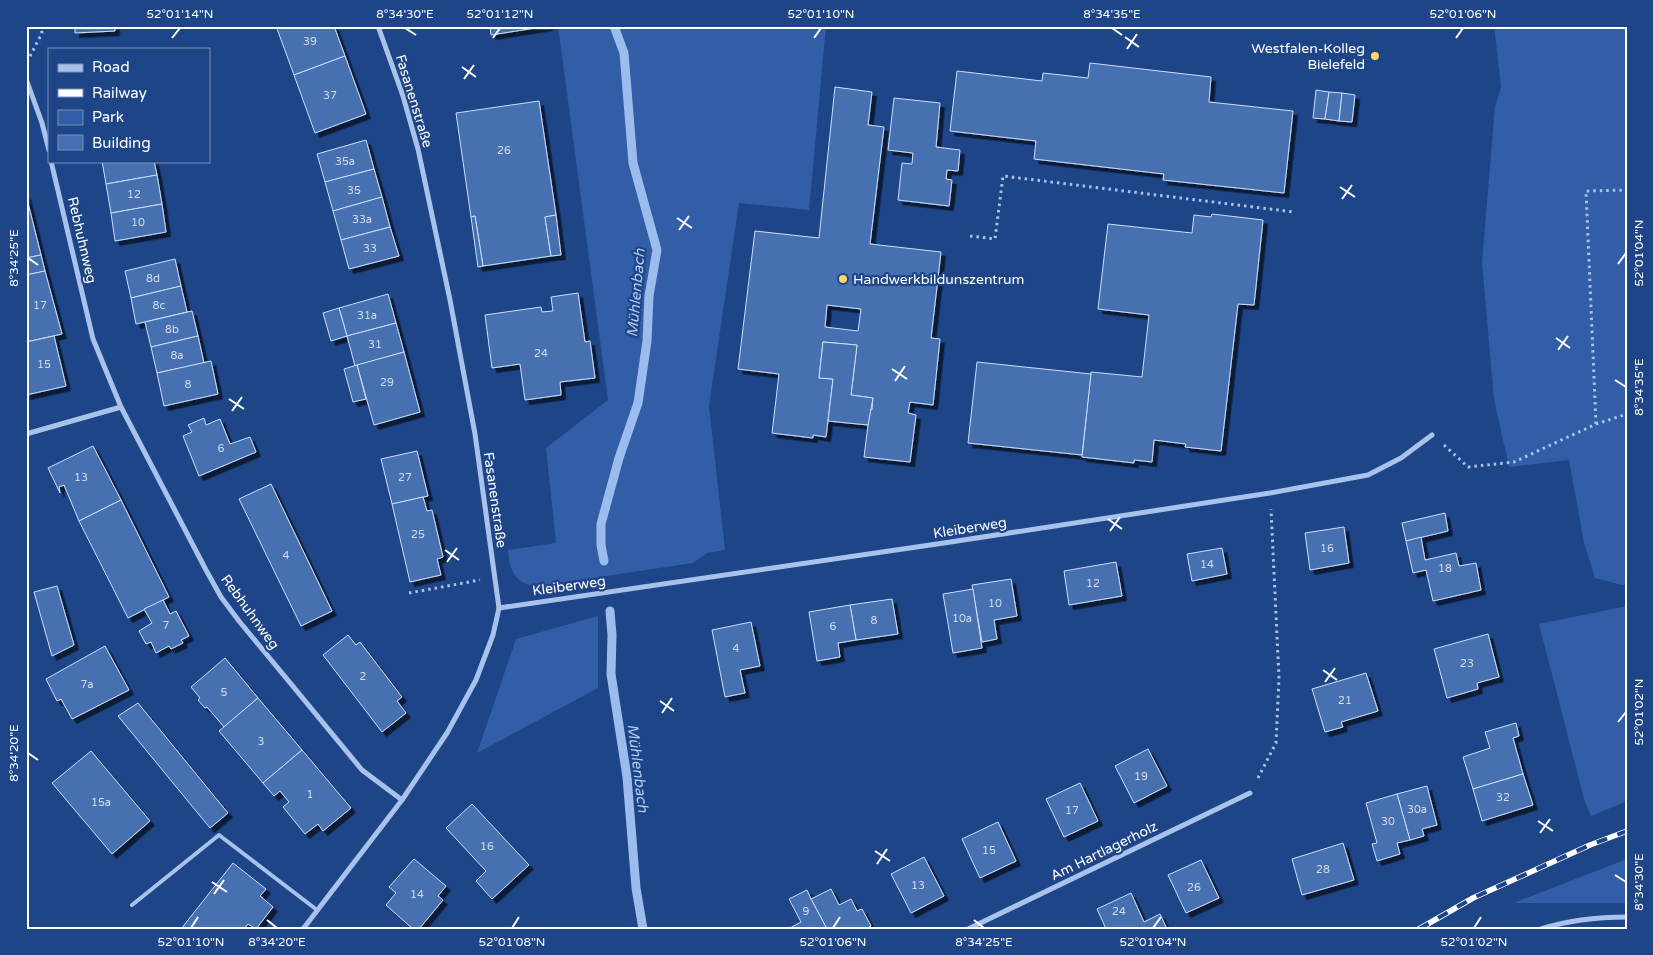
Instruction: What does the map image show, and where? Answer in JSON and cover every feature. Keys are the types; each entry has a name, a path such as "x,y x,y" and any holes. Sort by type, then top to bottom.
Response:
{"street":[{"name":"Fasanenstraße","path":"302,929 402,800 447,733 476,680 493,635 499,608 475,434 450,300 418,149 403,96 378,26"},
{"path":"26,80 42,123 48,146"},
{"name":"Rebhuhnweg","path":"51,162 94,339 122,407 206,570 233,613 362,770 402,800"},
{"path":"26,434 122,407"},
{"name":"Kleiberweg","path":"499,608 944,543 1270,493 1368,475 1400,458 1432,435"},
{"name":"Am Hartlagerholz","path":"968,929 1250,793"},
{"path":"1542,929 1555,924 1603,917 1627,917"}],"lane":[{"path":"132,905 219,835 317,910"}],"path":[{"path":"26,65 42,33 41,26"},
{"path":"970,236 995,239 1003,176 1294,212"},
{"path":"1596,424 1586,191 1627,190"},
{"path":"1432,435 1468,467 1514,462 1596,424 1627,414"},
{"path":"1250,793 1276,742 1279,678 1270,493"},
{"path":"409,593 495,577"}],"green space":[{"path":"558,26 826,26 809,210 739,203 709,406 725,550 707,553 693,563 539,586 525,583 515,576 510,564 508,550 556,543 546,448 608,400"},
{"path":"1494,26 1627,26 1627,584 1622,585 1595,578 1584,543 1569,460 1509,467 1494,399 1482,263 1495,107 1501,87"},
{"path":"1627,606 1627,801 1591,816 1584,799 1539,624"},
{"path":"598,616 598,688 477,753 516,639"},
{"path":"1627,859 1627,903 1514,903"}],"building":[{"path":"75,26 115,26 115,31 75,33"},
{"path":"276,26 334,26 345,56 294,75"},
{"path":"490,26 548,26 491,35"},
{"path":"345,56 366,114 315,133 294,75"},
{"path":"1090,63 1211,77 1209,102 1293,111 1284,193 1163,180 1164,174 1034,159 1036,141 950,131 957,71 1042,81 1043,73 1088,78"},
{"name":"Handwerkbildunszentrum","path":"835,87 872,92 868,125 884,127 870,244 941,252 931,338 940,339 933,405 910,402 908,413 916,415 910,462 864,457 873,398 851,395 857,345 823,342 819,378 833,379 826,437 813,435 813,438 772,433 779,374 738,369 755,231 819,238","holes":["827,305 861,309 858,331 825,327"]},
{"path":"1316,90 1329,92 1325,119 1313,118"},
{"path":"1329,92 1342,93 1339,121 1325,119"},
{"path":"1342,93 1355,95 1352,122 1339,121"},
{"path":"894,98 940,103 936,147 960,150 958,171 947,170 946,179 952,180 949,206 898,200 902,163 912,164 913,153 888,150"},
{"path":"539,101 556,215 545,217 551,256 483,266 475,216 471,217 456,113"},
{"path":"366,140 374,169 325,182 317,154"},
{"path":"102,162 154,162 157,175 106,184"},
{"path":"374,169 382,197 333,211 325,182"},
{"path":"157,175 162,204 111,213 106,184"},
{"path":"26,195 41,255 26,258"},
{"path":"382,197 390,227 341,240 333,211"},
{"path":"162,204 166,232 115,241 111,213"},
{"path":"1212,214 1263,220 1254,305 1238,304 1221,451 1185,447 1186,444 1154,440 1152,462 1134,460 1134,463 1082,457 1091,372 1142,377 1149,315 1098,309 1108,224 1192,233 1194,215 1211,217"},
{"path":"556,215 561,255 551,256 545,217"},
{"path":"475,216 483,266 478,267 471,217"},
{"path":"390,227 399,256 349,269 341,240"},
{"path":"41,255 45,271 26,275 26,258"},
{"path":"175,259 181,286 131,298 125,271"},
{"path":"45,271 62,334 26,342 26,275"},
{"path":"181,286 187,312 136,324 131,298"},
{"path":"578,293 585,342 590,341 595,378 560,382 561,395 525,400 520,364 492,368 485,315 541,307 542,312 553,311 551,297"},
{"path":"388,294 396,323 347,336 339,308"},
{"path":"339,308 347,336 331,341 323,313"},
{"path":"192,311 198,336 151,347 145,322"},
{"path":"396,323 404,352 355,366 347,336"},
{"path":"54,336 66,386 26,395 26,342"},
{"path":"198,336 204,363 157,373 151,347"},
{"path":"823,342 857,345 851,395 873,398 868,425 828,421 833,379 819,378"},
{"path":"404,352 420,412 374,425 357,365"},
{"path":"211,361 218,394 164,406 157,373"},
{"path":"977,362 1091,374 1082,455 968,443"},
{"path":"357,365 366,399 353,402 344,369"},
{"path":"204,418 206,425 220,419 230,444 250,437 256,452 199,476 183,436 192,432 188,425"},
{"path":"93,446 121,500 79,521 64,485 59,487 60,493 48,468"},
{"path":"417,451 428,496 392,504 381,459"},
{"path":"271,484 332,611 301,626 239,499"},
{"path":"423,497 427,511 432,510 443,557 437,559 441,575 410,582 392,504"},
{"path":"121,500 169,597 128,618 79,521"},
{"path":"1445,513 1448,531 1406,541 1402,523"},
{"path":"1344,527 1349,563 1310,570 1305,533"},
{"path":"1421,537 1425,560 1456,553 1459,566 1476,563 1481,590 1433,601 1426,570 1413,573 1406,541"},
{"path":"1222,548 1227,574 1192,581 1187,554"},
{"path":"1116,562 1122,596 1069,605 1064,571"},
{"path":"1011,579 1017,616 994,620 997,639 982,642 972,585"},
{"path":"57,586 74,645 52,656 34,592"},
{"path":"973,589 982,648 953,653 943,594"},
{"path":"892,599 898,634 856,640 850,605"},
{"path":"163,600 170,614 176,611 189,636 181,640 183,643 171,649 169,646 156,653 151,642 146,644 139,631 152,623 144,609"},
{"path":"850,605 856,640 838,643 840,657 817,661 809,612"},
{"path":"751,622 760,666 740,670 745,693 725,697 712,630"},
{"path":"1488,634 1499,677 1477,683 1478,689 1447,698 1434,649"},
{"path":"348,635 356,645 360,642 402,697 397,701 406,713 382,732 323,655"},
{"path":"105,646 129,690 72,719 61,699 57,701 46,679"},
{"path":"225,658 258,698 224,727 207,707 205,708 198,700 200,698 191,687"},
{"path":"1366,673 1378,711 1341,722 1343,727 1325,732 1312,689"},
{"path":"258,698 302,750 263,783 219,731"},
{"path":"138,703 228,813 210,828 118,716"},
{"path":"1516,723 1519,736 1513,738 1523,774 1473,789 1463,757 1490,748 1485,732"},
{"path":"1148,749 1167,786 1134,803 1115,766"},
{"path":"302,750 351,808 323,831 318,824 305,834 283,807 289,802 280,791 274,796 263,783"},
{"path":"91,751 150,821 112,854 52,783"},
{"path":"1523,774 1533,805 1482,821 1473,789"},
{"path":"1080,783 1098,821 1064,837 1046,799"},
{"path":"1427,786 1437,825 1422,829 1424,836 1410,840 1397,794"},
{"path":"1397,794 1410,840 1397,843 1400,854 1377,861 1372,844 1377,843 1366,803"},
{"path":"472,804 529,865 492,899 476,881 486,871 446,828"},
{"path":"998,822 1016,861 980,878 962,839"},
{"path":"1343,843 1354,880 1302,895 1292,859"},
{"path":"924,857 944,896 911,913 891,874"},
{"path":"414,859 446,886 438,896 443,900 419,929 413,929 386,905 396,893 389,887"},
{"path":"1201,860 1219,898 1186,913 1168,875"},
{"path":"233,863 266,889 260,896 273,907 256,929 248,924 244,929 181,929"},
{"path":"831,889 839,905 851,899 857,911 862,909 871,926 866,929 827,929 811,899"},
{"path":"807,890 827,929 788,929 801,922 789,899"},
{"path":"1131,893 1144,922 1160,914 1167,929 1106,929 1097,909"}],"waterway":[{"name":"Mühlenbach","path":"604,561 601,545 601,524 619,458 638,403 647,341 649,296 657,250 633,163 624,53 614,26"},
{"name":"Mühlenbach","path":"610,611 612,635 611,674 627,777 636,888 643,929"}],"railway":[{"path":"1419,929 1473,898 1590,845 1627,831"}],"place":[{"name":"Westfalen-Kolleg Bielefeld","path":"1375,56"},
{"name":"Handwerkbildunszentrum","path":"843,279"}]}
